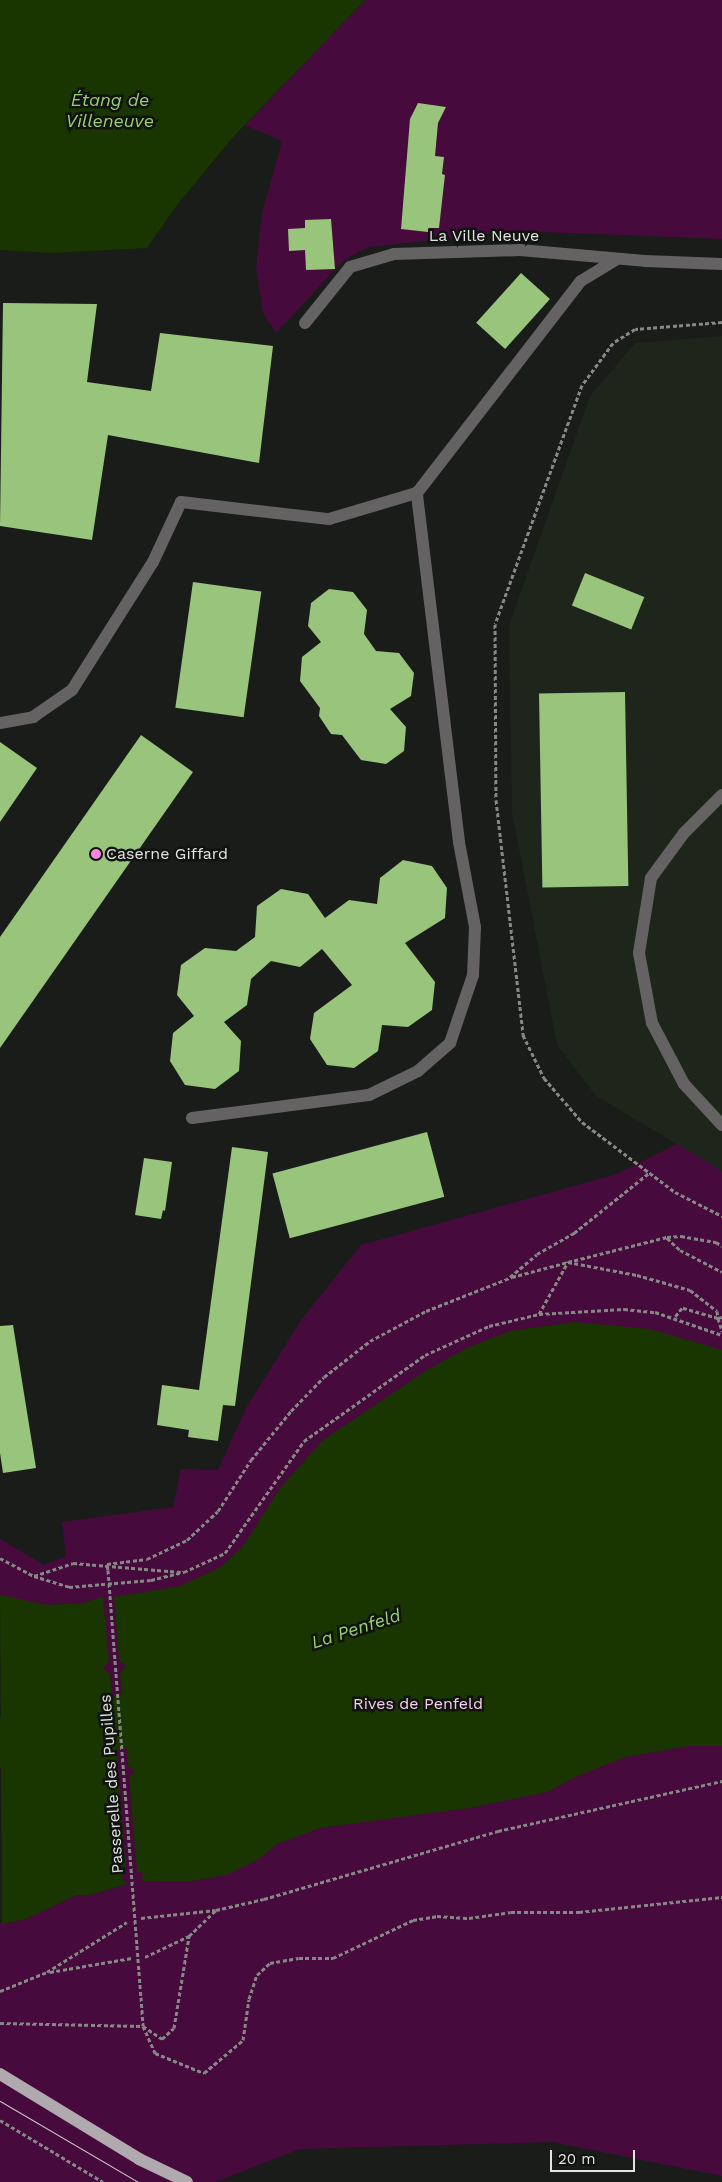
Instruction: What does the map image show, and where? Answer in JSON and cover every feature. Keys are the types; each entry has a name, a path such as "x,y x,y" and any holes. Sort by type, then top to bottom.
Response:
{"main road":[{"path":"0,2074 139,2159 187,2182"}],"street":[{"name":"La Ville Neuve","path":"305,323 350,267 394,254 520,250 617,259 722,264"},
{"path":"0,723 33,717 72,690 152,562 181,502 329,519 417,493 581,281 617,259"},
{"path":"192,1118 369,1095 418,1071 450,1043 472,975 475,927 459,842 417,493"},
{"path":"722,795 684,832 651,878 639,953 652,1022 684,1084 722,1125"}],"path":[{"path":"722,322 635,329 613,343 582,385 495,624 496,800 523,1035 544,1078 582,1122 675,1192 722,1216"},
{"path":"507,1279 537,1254 574,1233 649,1173"},
{"path":"107,1564 147,1559 187,1540 218,1511 251,1460 291,1411 324,1376 370,1341 426,1311 507,1279 667,1237 690,1238 722,1246"},
{"path":"667,1237 680,1250 722,1272"},
{"path":"539,1314 568,1262"},
{"path":"568,1262 637,1275 690,1290 717,1311 722,1331"},
{"path":"674,1318 682,1308 720,1318"},
{"path":"0,1558 34,1576 69,1587 151,1580 184,1572 225,1553 304,1441 425,1355 489,1326 539,1314 624,1309 655,1312 722,1336"},
{"path":"34,1576 73,1564 107,1564 184,1572"},
{"name":"Passerelle des Pupilles","path":"107,1564 143,2026"},
{"path":"142,1918 216,1910 498,1830 722,1780"},
{"path":"143,2026 155,2053 204,2074 243,2040 254,1983 257,1975 270,1963 299,1958 333,1958 413,1920 429,1917 579,1912 722,1897"},
{"path":"145,1957 190,1936 216,1910"},
{"path":"0,1991 47,1972 127,1922"},
{"path":"0,2022 143,2026 162,2039 174,2028 190,1936"},
{"path":"47,1972 132,1958"},
{"path":"0,2120 103,2182"}],"shaded area":[{"path":"722,336 722,1171 596,1096 557,1045 512,812 509,625 590,396 635,343"}],"green space":[{"path":"365,0 722,0 722,239 518,231 369,247 344,260 276,333 263,313 256,267 262,213 282,141 245,125"},
{"name":"Rives de Penfeld","path":"677,1144 722,1171 722,2176 552,2142 300,2149 215,2182 0,2182 0,1923 26,1919 76,1895 86,1896 125,1884 121,1878 124,1872 116,1779 112,1773 117,1767 110,1674 103,1668 106,1662 103,1598 82,1603 47,1605 5,1598 0,1595 0,1539 44,1565 66,1556 62,1522 173,1507 181,1469 218,1470 246,1408 301,1320 361,1245 617,1174"}],"water":[{"name":"Étang de Villeneuve","path":"0,0 365,0 233,137 177,205 147,248 52,253 0,250"},
{"name":"Rives de Penfeld","path":"574,1322 650,1329 722,1350 722,1746 689,1746 625,1757 575,1777 547,1792 469,1808 320,1828 277,1844 257,1860 226,1875 191,1881 142,1881 143,1874 137,1871 129,1778 135,1771 128,1766 120,1673 126,1666 119,1660 114,1597 180,1586 221,1567 244,1545 280,1488 322,1441 427,1370 467,1348 510,1331"},
{"path":"0,1595 47,1605 82,1603 103,1597 109,1661 103,1668 110,1674 118,1767 112,1773 119,1779 126,1871 121,1878 127,1884 86,1896 76,1895 26,1919 2,1924"}],"building":[{"path":"418,103 446,107 438,123 435,156 444,157 442,174 445,175 439,228 429,228 428,232 401,229 410,119"},
{"path":"331,219 335,269 306,270 305,250 289,251 288,229 305,228 305,220"},
{"path":"521,273 550,299 505,349 476,323"},
{"path":"3,303 97,304 87,382 151,391 160,333 273,346 259,463 108,435 92,540 0,526"},
{"path":"585,573 644,597 631,629 572,605"},
{"path":"193,582 261,592 244,717 175,708"},
{"path":"329,589 353,592 367,610 364,634 376,651 399,653 414,673 411,696 390,709 406,727 404,751 386,764 361,760 342,735 331,734 319,716 320,708 300,681 302,657 321,642 308,626 311,603"},
{"path":"625,692 628,886 542,887 539,694"},
{"name":"Caserne Giffard","path":"141,735 193,772 0,1048 0,937"},
{"path":"0,742 37,768 0,822"},
{"path":"403,860 432,866 447,888 445,918 405,943 435,982 432,1010 408,1027 382,1025 378,1051 354,1068 327,1065 310,1039 314,1013 352,985 322,949 300,967 271,961 251,979 247,1005 224,1022 241,1041 239,1071 215,1089 185,1085 170,1061 173,1033 194,1016 177,995 181,965 205,948 236,951 255,937 257,906 281,889 308,894 325,918 349,900 377,904 380,878"},
{"path":"427,1132 444,1197 290,1238 272,1173"},
{"path":"232,1147 268,1152 235,1406 223,1405 218,1441 188,1437 189,1430 157,1425 162,1385 199,1390"},
{"path":"144,1158 172,1162 165,1211 163,1210 161,1219 135,1215"},
{"path":"13,1325 36,1468 3,1473 0,1453 0,1326"}],"waterway":[{"name":"La Penfeld","path":"0,1742 57,1747 188,1693"}],"tram line":[{"path":"0,2101 138,2182"}],"place":[{"name":"Caserne Giffard","path":"96,854"}]}
